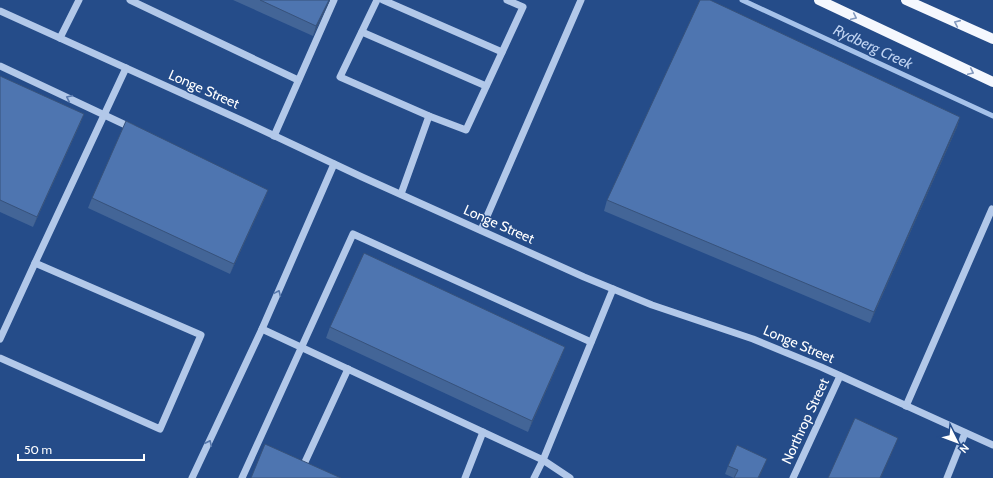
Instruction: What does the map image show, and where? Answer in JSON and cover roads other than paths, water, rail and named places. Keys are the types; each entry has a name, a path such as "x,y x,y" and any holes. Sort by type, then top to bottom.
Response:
{"main road":[{"path":"819,0 993,82"},
{"path":"906,0 993,39"}],"street":[{"path":"60,38 79,0"},
{"path":"130,0 298,80"},
{"path":"274,136 334,0"},
{"path":"377,0 340,77 429,116 466,130 523,7 507,0"},
{"path":"383,0 502,52"},
{"path":"481,230 581,0"},
{"name":"Longe Street","path":"0,11 334,164 613,289 753,339 840,376 993,445"},
{"path":"362,32 486,86"},
{"path":"0,66 139,131"},
{"path":"0,339 126,68"},
{"path":"401,194 429,116"},
{"path":"192,478 262,329 334,164"},
{"path":"906,406 992,209"},
{"path":"242,478 353,234 591,342"},
{"path":"0,358 160,429 201,335 35,263"},
{"path":"534,478 543,460 613,289"},
{"path":"262,329 543,460 570,478"},
{"path":"305,462 348,369"},
{"name":"Northrop Street","path":"793,478 840,376"},
{"path":"466,478 483,432"},
{"path":"947,478 965,433"}],"waterway":[{"name":"Rydberg Creek","path":"742,0 993,116"}]}
